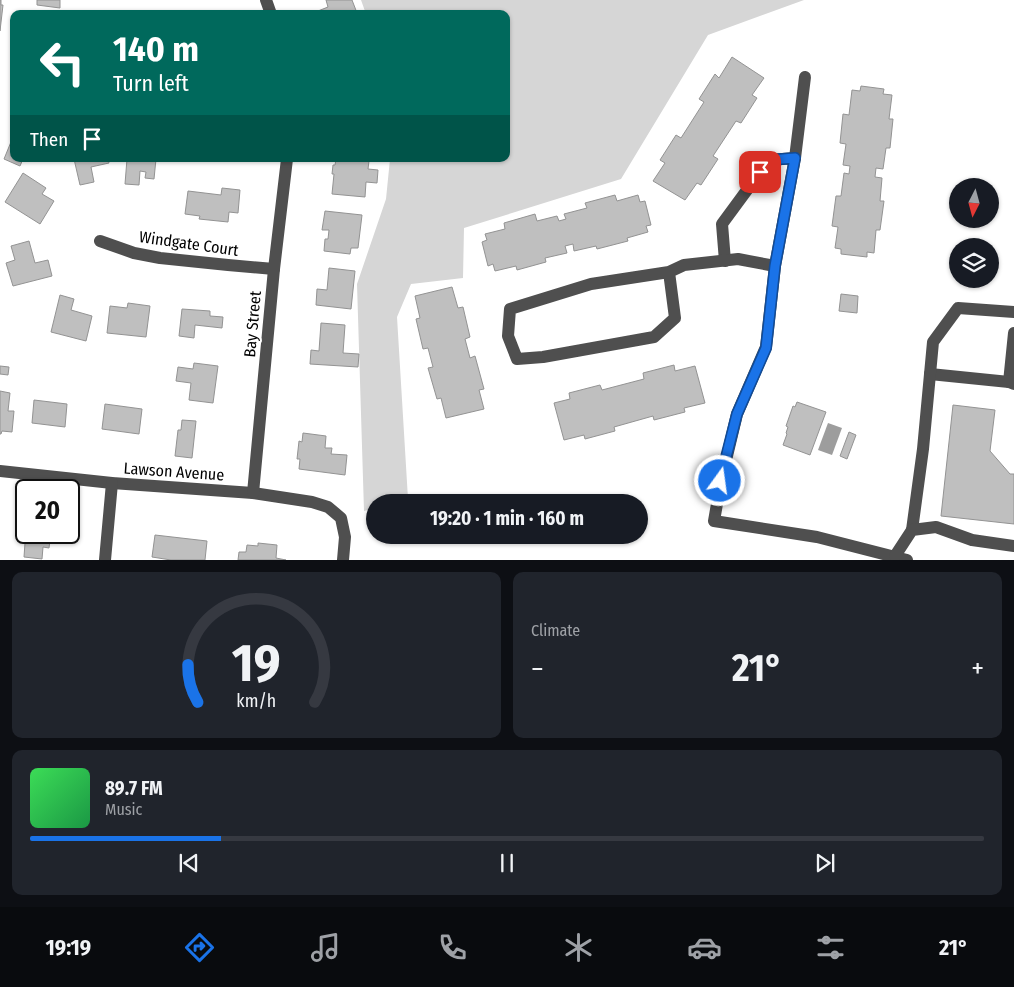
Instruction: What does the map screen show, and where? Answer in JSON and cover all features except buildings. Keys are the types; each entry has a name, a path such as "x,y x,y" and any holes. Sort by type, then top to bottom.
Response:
{"street":[{"path":"805,77 795,158 775,266 766,348 737,414 720,481 714,521 817,537 901,558 912,530 923,449 933,342 958,308 1014,312"},
{"path":"724,261 722,224 770,160 795,158"},
{"name":"Bay Street","path":"253,493 274,268 287,162"},
{"name":"Windgate Court","path":"100,241 134,253 160,258 274,268"},
{"path":"669,272 676,318 654,337 543,357 517,359 508,336 510,309 590,284 669,272 684,265 738,259 775,266"},
{"path":"930,374 1011,383 1014,333"},
{"name":"Lawson Avenue","path":"0,471 112,483 253,493 312,502 328,507 341,518 345,537 343,560"},
{"path":"105,560 112,483"},
{"path":"912,530 936,527 972,540 1014,546"},
{"path":"853,560 855,546"}],"shaded area":[{"path":"361,0 804,0 708,35 621,179 464,228 463,278 411,284 397,317 408,494 366,494 366,510 364,511 357,284 386,199 390,162 510,162 510,10 365,10"},
{"path":"828,423 842,428 832,455 818,450"}],"route":[{"path":"720,481 737,414 766,348 775,266 795,158 770,160 760,172"}]}
